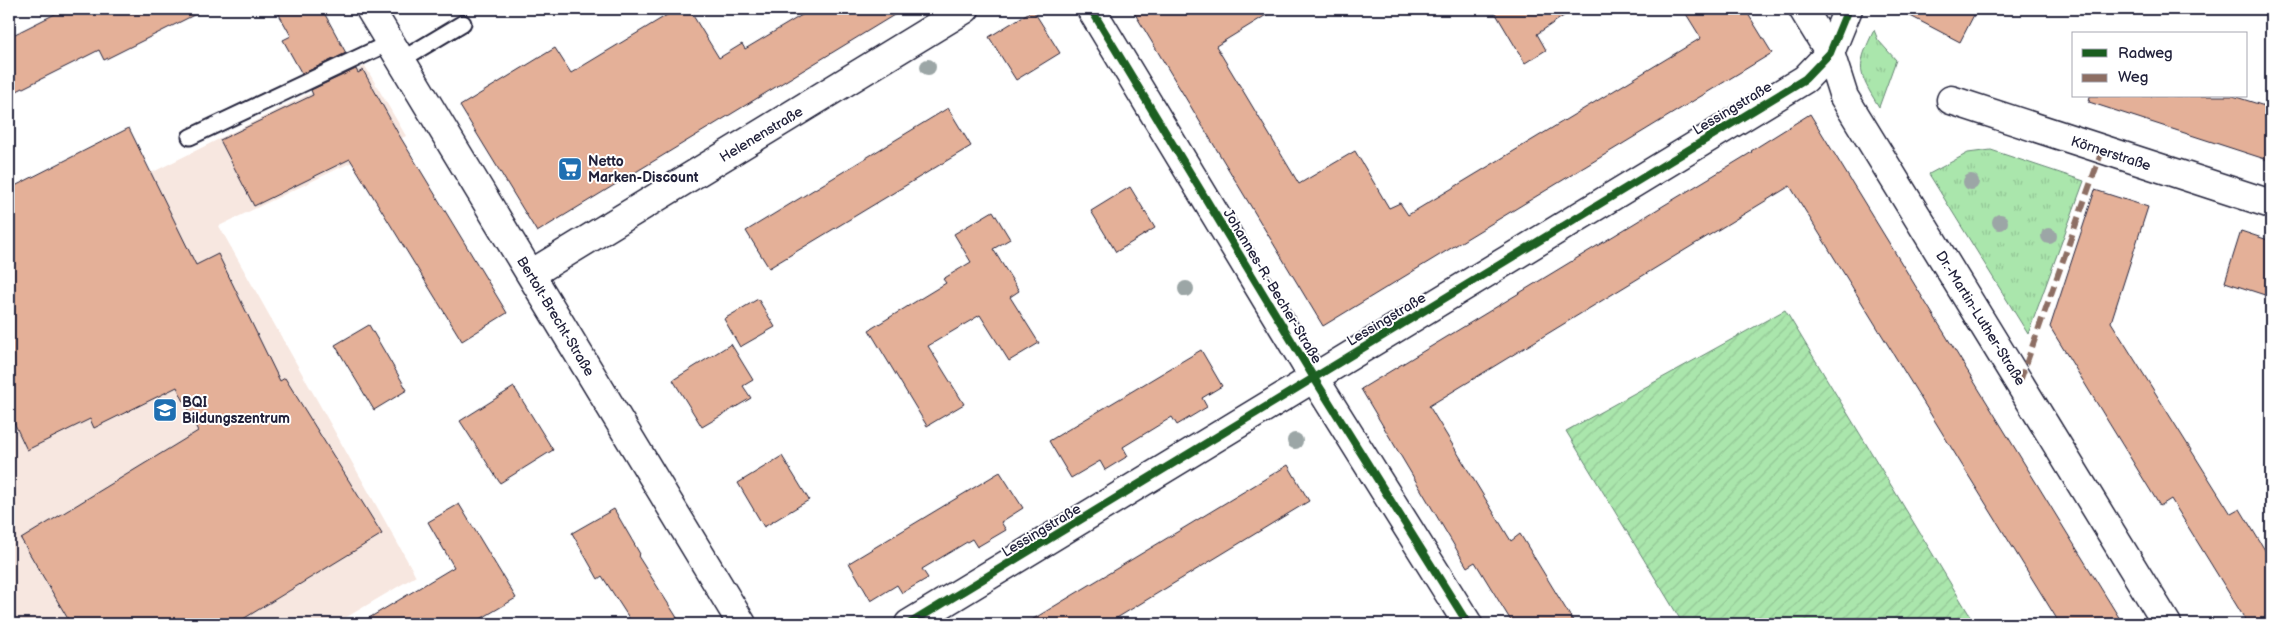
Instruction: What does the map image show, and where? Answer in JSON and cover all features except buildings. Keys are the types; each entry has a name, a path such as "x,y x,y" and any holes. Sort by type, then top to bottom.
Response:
{"street":[{"name":"Bertolt-Brecht-Straße","path":"370,9 742,624"},
{"name":"Helenenstraße","path":"531,274 965,9"},
{"name":"Johannes-R.-Becher-Straße","path":"1091,9 1314,378 1468,624"},
{"name":"Dr.-Martin-Luther-Straße","path":"1803,9 1830,53 1844,97 2167,624"},
{"name":"Lessingstraße","path":"909,624 1805,79 1830,53 1848,9"},
{"name":"Körnerstraße","path":"1950,100 2271,204"}],"lane":[{"path":"190,137 463,24"}],"shaded area":[{"name":"BQI Bildungszentrum","path":"365,66 406,136 219,226 416,576 335,624 9,624 9,244"}],"green space":[{"path":"1874,30 1878,40 1896,60 1879,107 1866,85 1861,69 1864,53"},
{"path":"1991,150 2084,181 2028,334 1929,174 1968,153"},
{"path":"1785,310 1975,624 1683,624 1566,431"}],"marked path":[{"path":"2020,381 2102,151"}],"cycle path":[{"path":"1091,9 1314,378 1468,624"},
{"path":"909,624 1805,79 1830,53 1848,9"}],"place":[{"name":"Netto Marken-Discount","path":"570,169"},
{"name":"BQI Bildungszentrum","path":"165,410"}]}
